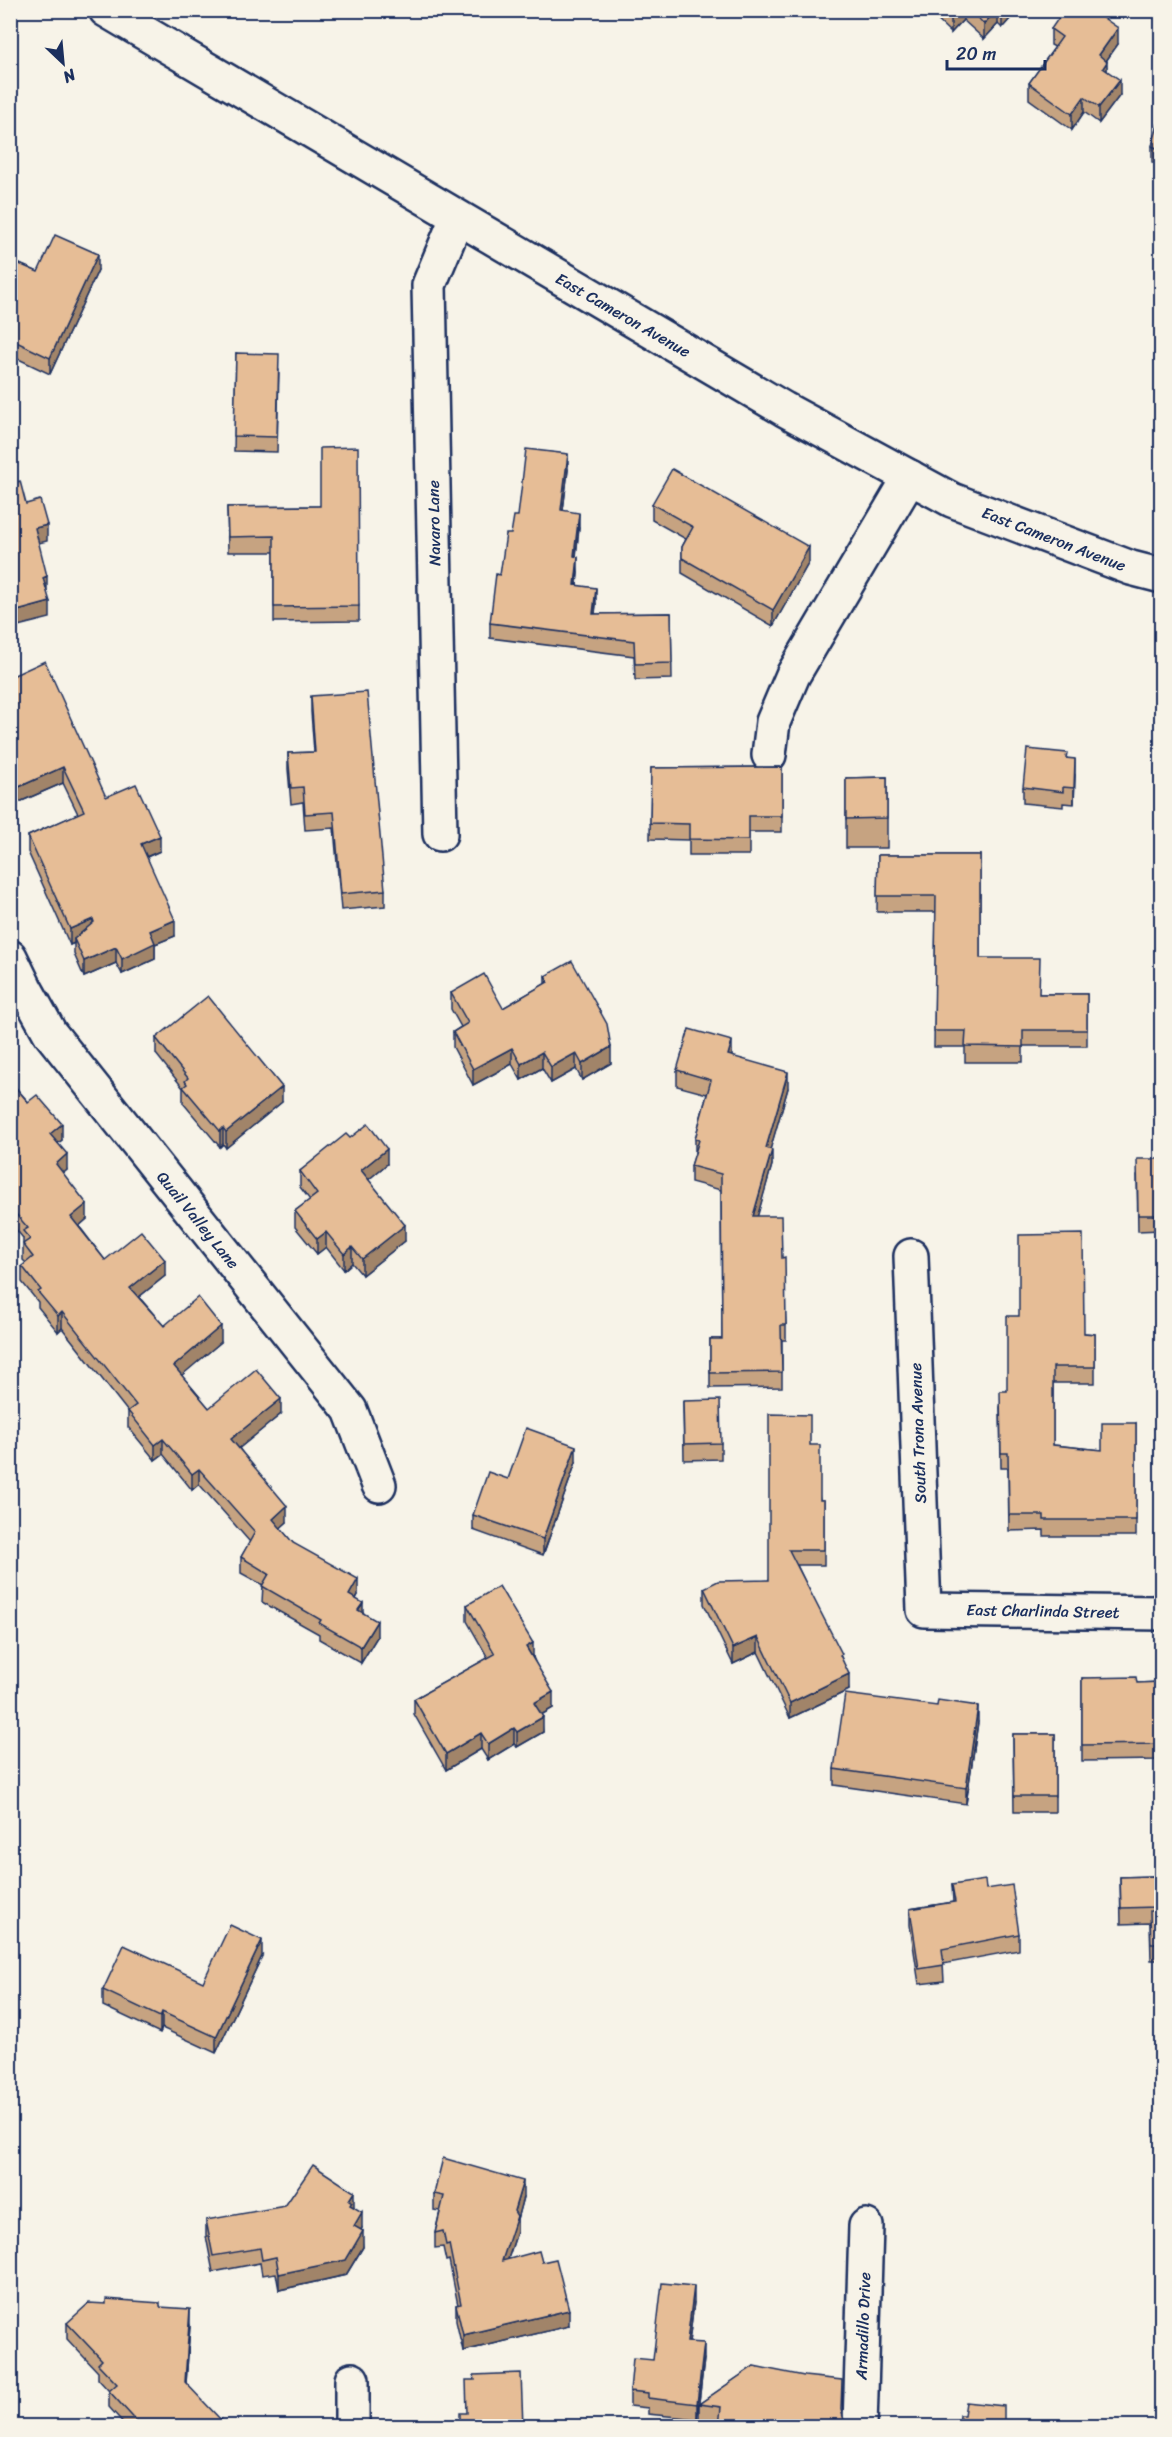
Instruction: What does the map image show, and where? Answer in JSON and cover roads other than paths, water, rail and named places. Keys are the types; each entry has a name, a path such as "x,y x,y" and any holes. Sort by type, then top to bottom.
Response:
{"street":[{"name":"East Cameron Avenue","path":"106,10 774,403 952,500 1131,568 1161,576"},
{"name":"Navaro Lane","path":"441,834 429,285 457,218"},
{"path":"769,755 772,722 793,675 910,477"},
{"name":"Quail Valley Lane","path":"10,957 50,1033 350,1410 379,1485"},
{"name":"South Trona Avenue","path":"911,1256 924,1610"},
{"name":"East Charlinda Street","path":"924,1610 1161,1613"},
{"name":"Armadillo Drive","path":"860,2427 866,2226"},
{"path":"352,2380 352,2427"}]}
